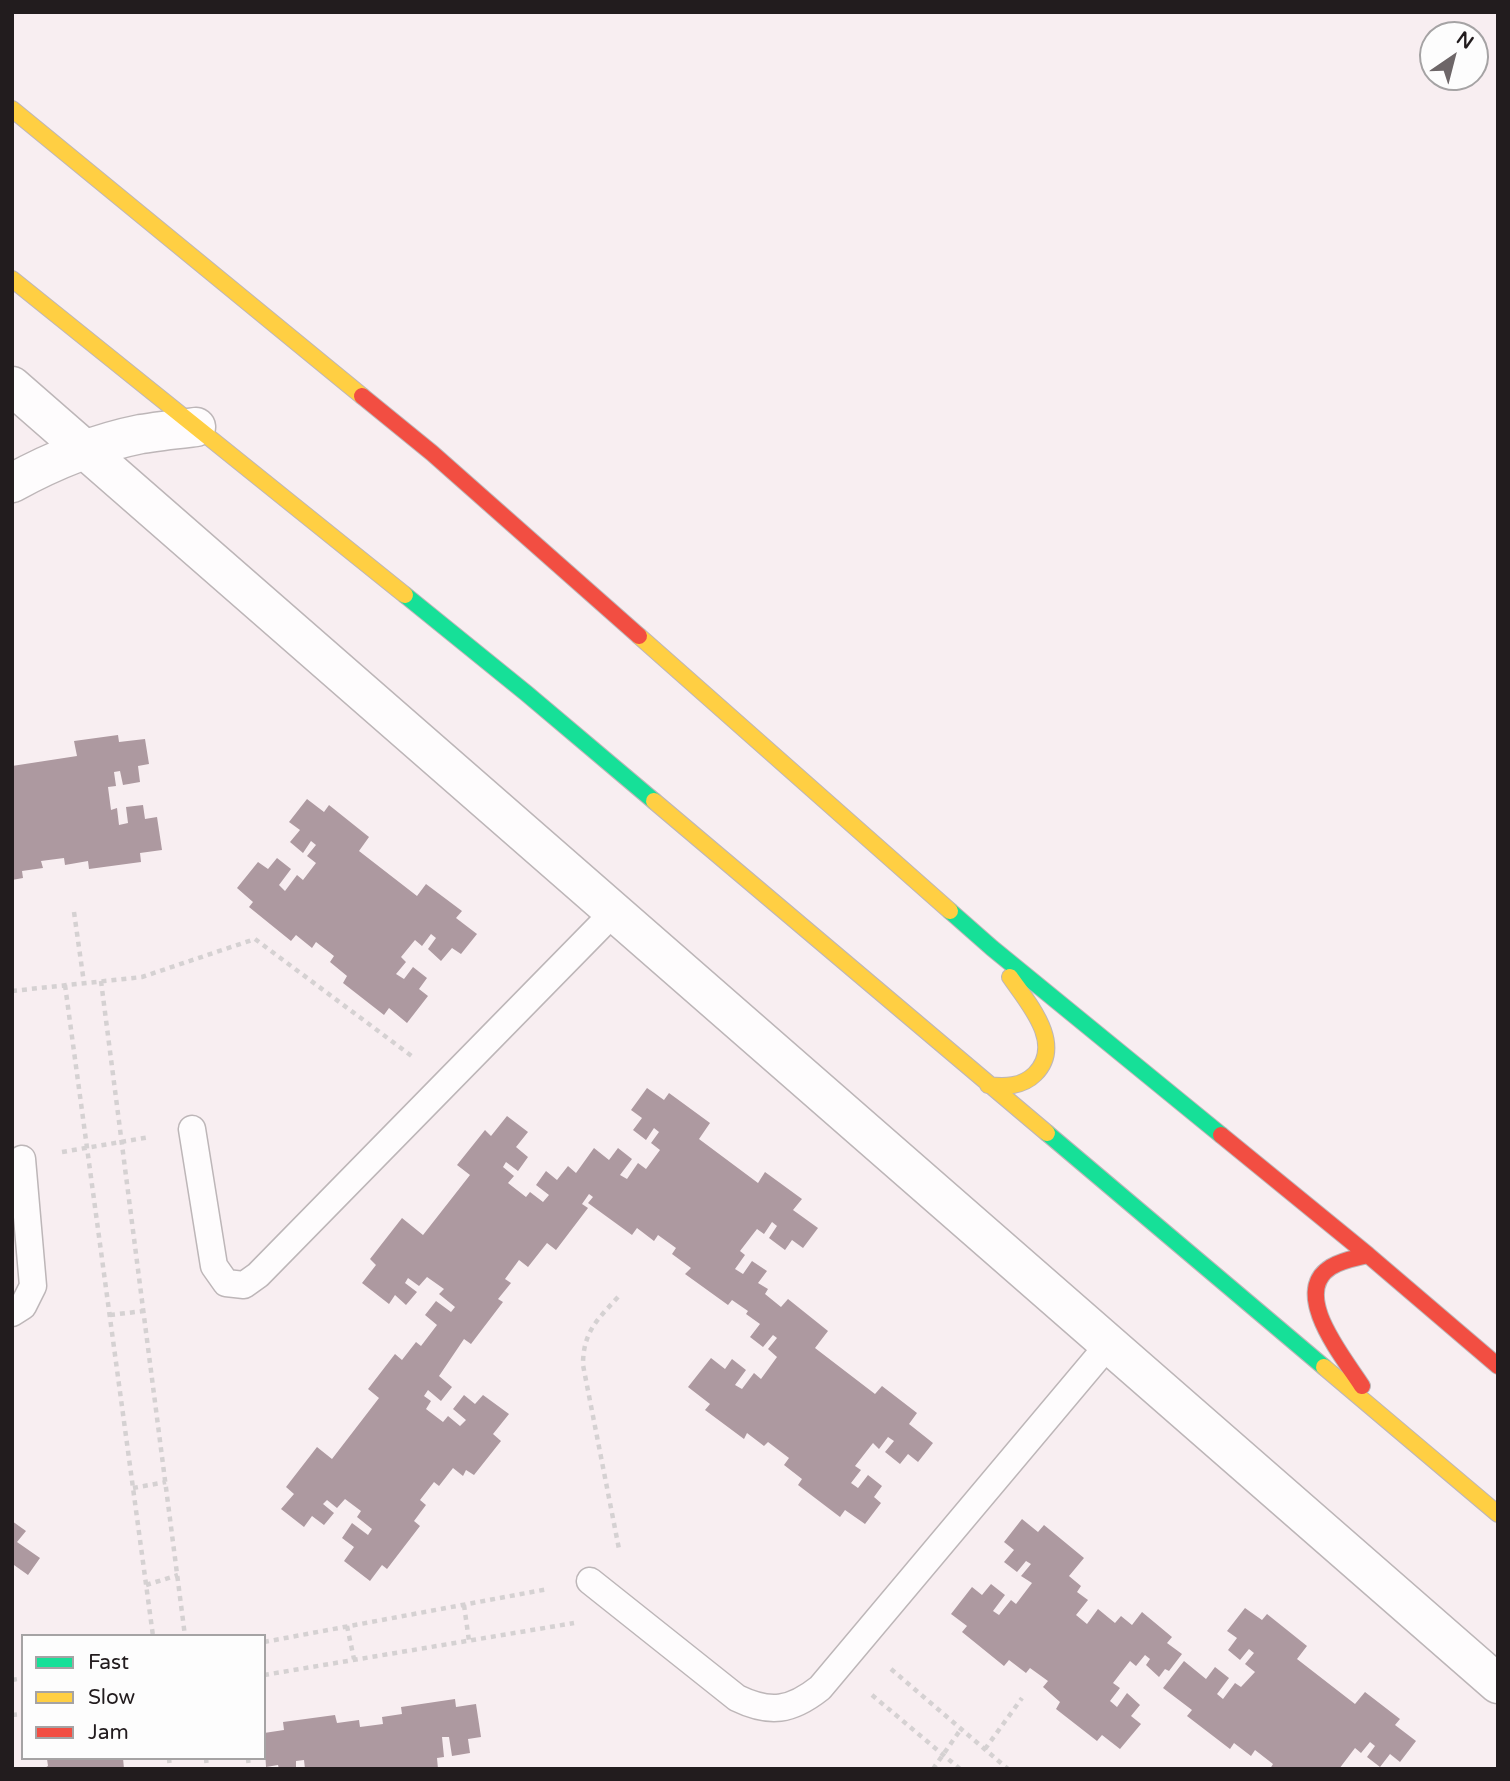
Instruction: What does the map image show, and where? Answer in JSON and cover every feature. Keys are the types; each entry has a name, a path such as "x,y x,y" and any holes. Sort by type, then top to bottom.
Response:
{"street":[{"path":"12,108 432,453 992,948 1368,1255 1498,1366"},
{"path":"12,279 526,693 1498,1514"},
{"path":"12,386 1498,1684"},
{"path":"12,483 86,450 140,434 196,427"},
{"path":"988,1085 1008,1088 1027,1080 1042,1067 1049,1047 1044,1030 992,948"},
{"path":"1368,1255 1341,1262 1327,1270 1318,1282 1314,1297 1320,1315 1376,1411"}],"lane":[{"path":"192,1129 215,1266 226,1283 244,1285 258,1275 615,911"},
{"path":"12,1314 23,1306 33,1286 22,1159"},
{"path":"590,1581 737,1698 754,1706 771,1709 790,1707 806,1700 820,1688 1108,1343"}],"path":[{"path":"74,912 84,983"},
{"path":"12,990 142,977 255,939 448,1082"},
{"path":"101,981 186,1634"},
{"path":"65,985 153,1634"},
{"path":"22,1159 192,1129"},
{"path":"266,1675 632,1614 583,1365 586,1338 593,1325 618,1297"},
{"path":"110,1315 144,1311"},
{"path":"133,1488 166,1482"},
{"path":"146,1585 178,1575"},
{"path":"266,1642 590,1581"},
{"path":"464,1605 469,1641"},
{"path":"347,1626 354,1660"},
{"path":"859,1641 1009,1769"},
{"path":"838,1666 960,1769"},
{"path":"985,1749 1022,1698"},
{"path":"933,1769 961,1728"}],"building":[{"path":"118,735 119,742 145,739 149,764 138,766 140,782 123,785 120,771 114,772 116,786 108,787 111,810 117,808 119,825 128,823 126,807 143,805 145,819 157,817 162,850 140,853 141,862 89,869 88,861 65,865 64,858 41,861 43,868 22,871 23,878 12,880 12,766 77,756 74,741"},
{"path":"307,799 324,812 329,805 369,837 359,851 417,896 426,884 462,911 456,918 477,934 461,954 452,948 441,961 428,949 436,938 431,934 422,946 415,940 401,957 406,962 396,974 404,979 413,967 427,978 419,989 428,996 407,1023 389,1008 384,1015 343,983 347,976 330,962 334,956 316,942 312,948 296,935 291,941 249,907 253,902 237,888 258,862 268,869 277,858 291,869 279,885 285,891 297,875 303,880 316,863 307,856 316,845 311,841 303,853 290,842 300,830 289,822"},
{"path":"647,1088 664,1100 669,1093 710,1123 699,1139 758,1183 765,1172 802,1199 793,1210 818,1228 803,1248 792,1240 785,1250 769,1238 777,1226 772,1222 764,1234 757,1229 740,1251 745,1255 735,1269 743,1274 752,1261 767,1271 758,1283 768,1289 765,1294 781,1307 788,1299 828,1331 815,1348 875,1394 882,1386 917,1413 909,1424 933,1443 918,1462 908,1454 900,1464 885,1452 894,1441 888,1437 879,1449 873,1443 855,1466 861,1470 851,1483 858,1488 868,1475 882,1486 874,1497 881,1503 865,1524 845,1510 840,1517 798,1485 802,1479 784,1465 789,1458 768,1442 764,1446 747,1433 744,1439 705,1410 710,1404 688,1387 711,1358 725,1369 732,1359 746,1370 735,1385 742,1389 754,1373 761,1379 777,1357 768,1349 777,1338 773,1335 763,1347 750,1337 760,1324 746,1314 748,1311 732,1300 728,1305 685,1274 691,1268 672,1254 676,1248 658,1235 654,1241 637,1228 632,1235 588,1203 593,1197 589,1194 582,1204 588,1208 556,1250 547,1243 528,1267 519,1260 505,1279 511,1283 498,1299 503,1302 471,1344 464,1339 439,1376 452,1387 441,1401 428,1390 424,1396 431,1401 426,1409 443,1422 448,1416 460,1426 466,1420 453,1409 464,1395 475,1404 483,1395 509,1414 493,1434 501,1441 474,1475 466,1470 463,1476 453,1468 439,1486 434,1482 420,1500 426,1505 414,1521 420,1526 387,1569 382,1565 370,1581 344,1561 354,1547 342,1538 352,1523 368,1535 372,1529 357,1517 361,1511 345,1499 337,1508 327,1500 323,1504 334,1513 324,1525 312,1516 304,1527 281,1509 294,1494 286,1487 317,1447 332,1459 379,1398 368,1389 395,1354 402,1360 416,1342 421,1346 437,1325 425,1315 436,1301 451,1312 455,1307 439,1294 444,1289 427,1277 419,1286 408,1278 405,1283 417,1292 406,1305 395,1295 389,1304 362,1283 376,1265 370,1259 402,1218 423,1235 470,1175 457,1165 485,1130 491,1136 507,1116 528,1132 516,1147 528,1157 518,1171 506,1162 503,1167 514,1176 508,1183 526,1197 530,1192 543,1202 549,1195 536,1185 546,1171 557,1180 568,1166 576,1173 594,1148 609,1160 618,1148 632,1159 620,1175 627,1179 638,1163 646,1169 660,1150 651,1143 659,1132 654,1128 646,1140 633,1130 642,1118 631,1110"},
{"path":"1022,1519 1038,1532 1044,1525 1084,1558 1069,1576 1081,1586 1077,1592 1088,1600 1076,1615 1087,1624 1098,1609 1115,1623 1121,1616 1132,1625 1142,1612 1172,1637 1167,1643 1182,1654 1169,1671 1165,1669 1159,1677 1146,1665 1150,1659 1145,1655 1136,1666 1130,1661 1113,1683 1120,1688 1110,1701 1117,1707 1127,1693 1140,1705 1131,1716 1141,1724 1120,1749 1102,1735 1097,1741 1056,1709 1060,1702 1043,1687 1048,1681 1030,1668 1026,1673 1009,1660 1004,1666 962,1632 967,1626 951,1614 972,1587 982,1595 991,1584 1005,1595 993,1611 999,1615 1011,1600 1016,1604 1032,1583 1021,1576 1031,1564 1026,1561 1017,1572 1004,1562 1014,1550 1004,1542"},
{"path":"12,1521 26,1531 17,1542 40,1558 28,1575 14,1565 12,1568"},
{"path":"1245,1608 1262,1620 1267,1614 1307,1646 1297,1659 1355,1704 1365,1692 1400,1719 1395,1725 1416,1741 1400,1762 1390,1754 1380,1767 1367,1757 1375,1746 1370,1742 1361,1753 1355,1748 1339,1769 1270,1769 1273,1764 1255,1750 1251,1756 1234,1743 1230,1749 1187,1716 1192,1710 1163,1688 1184,1661 1206,1679 1215,1667 1229,1678 1217,1694 1223,1699 1235,1683 1241,1687 1255,1672 1245,1664 1254,1653 1249,1649 1240,1660 1228,1650 1237,1638 1227,1631"},
{"path":"455,1699 456,1707 476,1704 481,1737 468,1739 470,1753 452,1756 449,1737 442,1737 444,1757 437,1758 438,1769 305,1769 304,1760 296,1761 296,1769 279,1769 278,1765 266,1767 266,1733 284,1730 283,1722 335,1715 337,1723 359,1720 360,1727 383,1724 382,1717 402,1714 401,1707"},
{"path":"47,1760 123,1760 124,1769 43,1769 48,1766"}],"traffic: fast":[{"path":"405,595 654,801"},
{"path":"950,911 1221,1135"},
{"path":"1047,1133 1324,1367"}],"traffic: slow":[{"path":"12,109 362,396"},
{"path":"12,279 405,595"},
{"path":"639,636 950,911"},
{"path":"654,801 1047,1133"},
{"path":"988,1085 1013,1085 1030,1078 1043,1062 1046,1050 1045,1037 1034,1011 1010,977"},
{"path":"1324,1367 1498,1514"}],"traffic: jam":[{"path":"362,396 432,453 639,636"},
{"path":"1221,1135 1498,1366"},
{"path":"1362,1386 1324,1326 1316,1293 1320,1278 1331,1267 1368,1255"}]}
